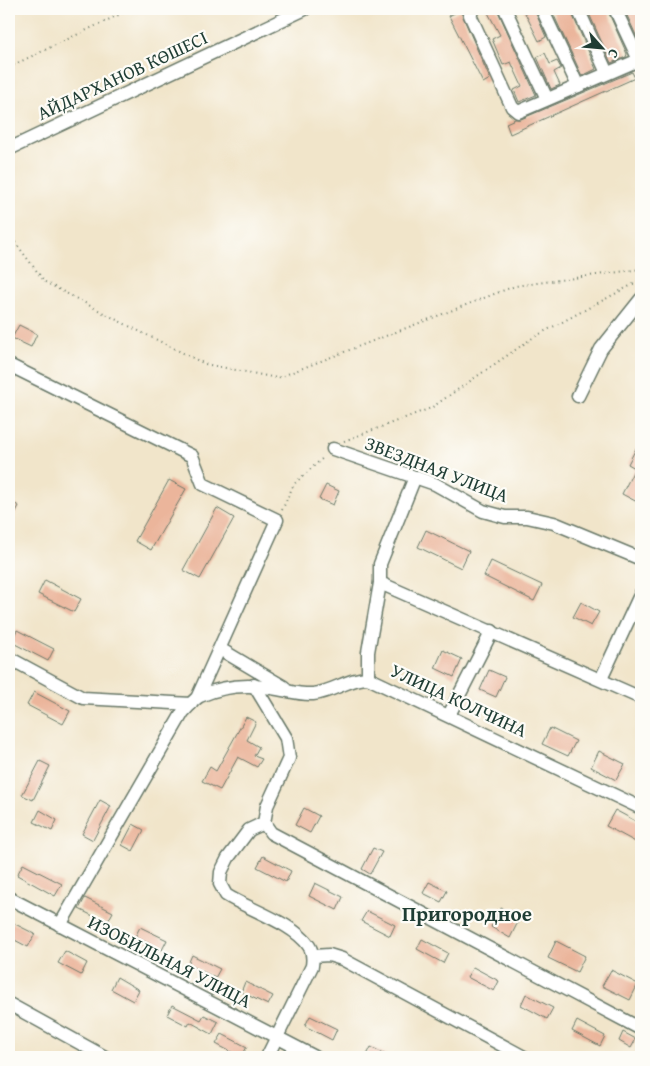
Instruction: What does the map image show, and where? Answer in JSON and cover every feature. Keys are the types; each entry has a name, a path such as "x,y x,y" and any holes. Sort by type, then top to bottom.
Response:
{"street":[{"name":"АЙДАРХАНОВ КӨШЕСІ","path":"9,149 305,9"},
{"path":"473,9 470,15 512,107 518,112 640,59 615,9"},
{"path":"505,9 547,99"},
{"path":"542,9 578,86"},
{"path":"578,9 607,73"},
{"path":"578,396 601,349 641,299"},
{"path":"9,365 192,456 203,484 277,520 220,649 195,700 183,712 136,790 60,925"},
{"name":"ЗВЕЗДНАЯ УЛИЦА","path":"333,449 435,484 482,511 504,517 527,517 554,524 641,559"},
{"path":"368,678 368,652 380,583 380,564 416,477"},
{"path":"380,583 641,698"},
{"path":"601,679 641,593"},
{"path":"449,716 492,632"},
{"path":"220,649 294,693"},
{"name":"УЛИЦА КОЛЧИНА","path":"9,658 83,698 195,700 230,687 254,686 294,693 315,694 346,685 357,678 368,678 641,808"},
{"path":"254,686 286,738 289,758 267,806 264,823 271,833 294,847 641,1029"},
{"path":"264,823 249,830 240,840 222,872 220,884 226,895 296,934 310,947 313,956 312,966 267,1057"},
{"name":"ИЗОБИЛЬНАЯ УЛИЦА","path":"9,898 315,1057"},
{"path":"313,956 329,955 342,960 524,1057"},
{"path":"9,1004 105,1057"}],"path":[{"path":"9,67 131,9"},
{"path":"9,234 45,282 205,364 277,378 515,286 641,270"},
{"path":"277,520 294,484 340,443 431,408 534,337 641,280"}],"building":[{"path":"486,9 497,9 536,95 519,102 514,90 522,86 511,62 503,65 492,39 500,35"},
{"path":"523,9 534,9 546,37 539,41"},
{"path":"551,9 570,9 596,69 582,76"},
{"path":"587,9 607,9 627,54 626,57 611,63"},
{"path":"624,9 641,9 641,46"},
{"path":"460,10 490,79 483,83 449,16"},
{"path":"545,53 550,64 557,61 561,68 554,72 560,85 551,89 537,57"},
{"path":"632,72 635,78 510,134 506,123 515,119 521,119"},
{"path":"19,325 37,334 31,347 12,338"},
{"path":"641,439 641,504 622,494 635,468 628,464"},
{"path":"169,480 186,489 151,550 135,541"},
{"path":"326,485 339,491 333,505 319,499"},
{"path":"9,501 19,506 9,525"},
{"path":"217,508 234,518 200,579 183,570"},
{"path":"426,530 469,551 461,568 418,547"},
{"path":"491,561 542,585 534,601 484,576"},
{"path":"45,580 81,599 74,612 38,594"},
{"path":"581,602 599,612 591,626 573,617"},
{"path":"17,630 54,649 48,661 11,642"},
{"path":"443,650 462,659 454,677 435,668"},
{"path":"489,670 505,677 496,697 480,690"},
{"path":"34,692 70,711 63,724 27,705"},
{"path":"246,717 256,722 247,740 259,747 254,756 262,759 257,767 238,757 220,790 202,781 210,767 216,771"},
{"path":"550,728 576,741 568,756 542,744"},
{"path":"599,751 625,764 616,780 591,767"},
{"path":"40,761 50,766 33,800 22,795"},
{"path":"100,800 111,806 93,840 82,834"},
{"path":"304,808 319,816 310,833 295,825"},
{"path":"40,810 57,820 52,831 34,822"},
{"path":"615,810 641,824 641,845 606,826"},
{"path":"133,824 144,830 133,851 122,845"},
{"path":"373,848 382,852 370,874 362,869"},
{"path":"263,856 291,871 286,882 257,867"},
{"path":"23,864 62,884 55,896 17,875"},
{"path":"429,882 447,891 441,902 423,893"},
{"path":"315,883 343,897 337,910 309,896"},
{"path":"85,898 113,912 107,923 79,909"},
{"path":"501,908 520,918 510,938 491,927"},
{"path":"367,911 395,925 390,936 361,921"},
{"path":"9,921 35,934 28,947 9,937"},
{"path":"140,927 167,940 162,950 135,937"},
{"path":"422,939 448,953 443,963 417,949"},
{"path":"556,941 585,956 577,972 548,958"},
{"path":"65,951 87,963 81,975 58,963"},
{"path":"192,955 220,969 215,978 188,964"},
{"path":"473,967 499,981 494,991 467,977"},
{"path":"611,970 638,984 630,1000 602,986"},
{"path":"117,977 139,990 133,1001 111,989"},
{"path":"245,982 273,996 268,1005 241,992"},
{"path":"526,994 553,1008 547,1019 521,1005"},
{"path":"172,1005 201,1020 204,1015 218,1022 212,1034 190,1022 188,1026 167,1015"},
{"path":"310,1016 337,1029 332,1040 305,1026"},
{"path":"577,1021 605,1036 600,1046 572,1031"},
{"path":"623,1032 636,1039 631,1048 619,1041"},
{"path":"222,1034 247,1047 241,1057 216,1044"},
{"path":"371,1047 391,1057 366,1057"}],"district":[{"name":"Пригородное","path":"467,913"}]}
